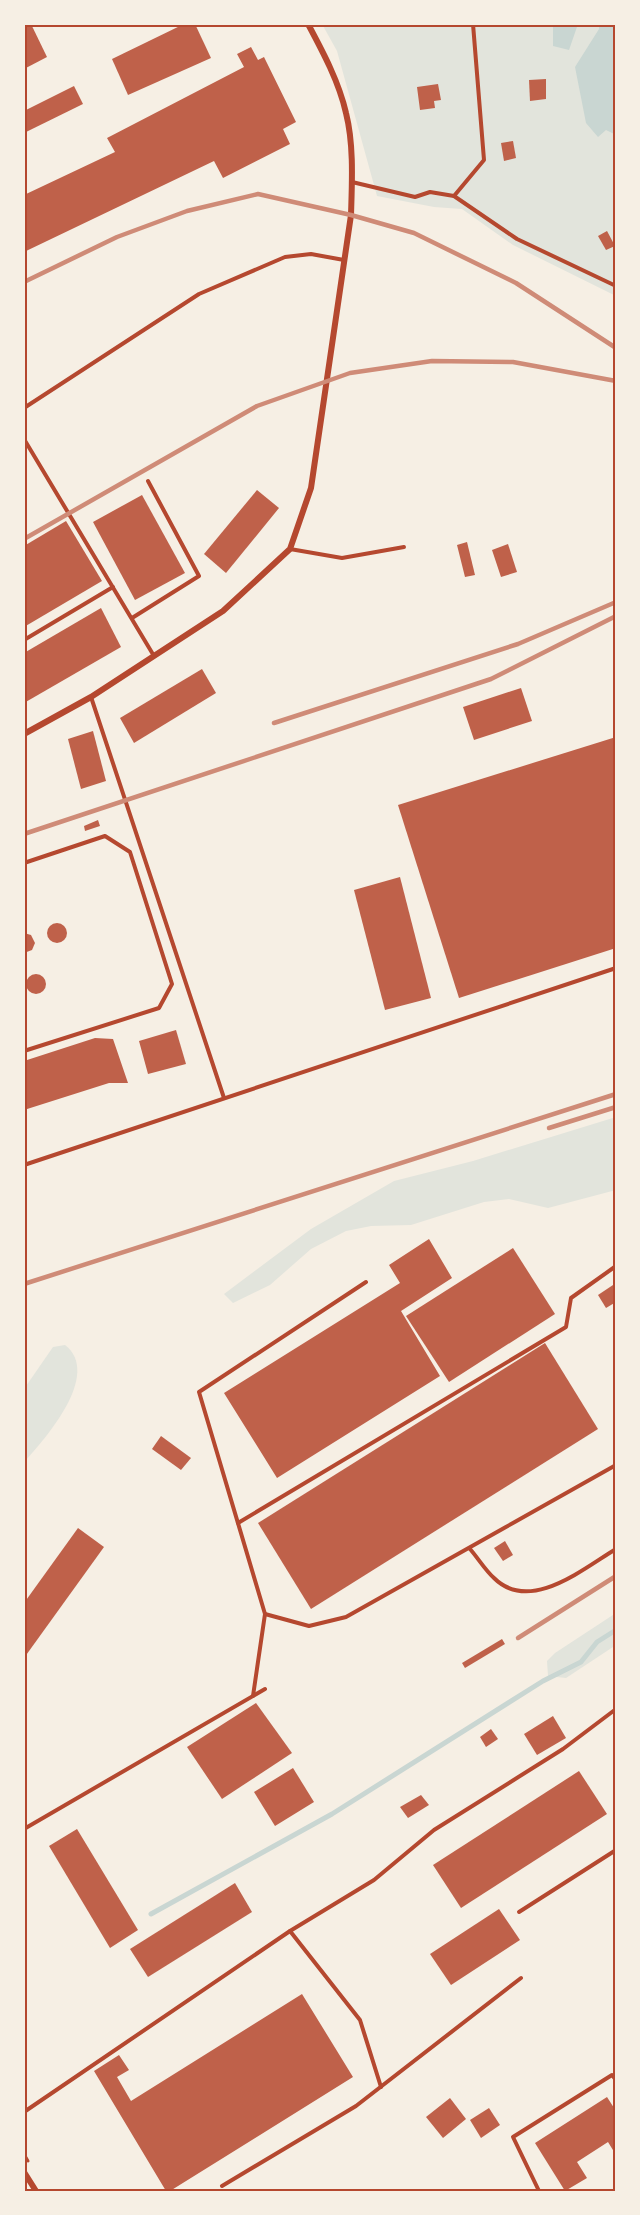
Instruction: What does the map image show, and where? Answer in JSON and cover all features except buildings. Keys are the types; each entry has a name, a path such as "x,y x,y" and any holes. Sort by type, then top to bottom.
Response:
{"street":[{"path":"24,734 91,697 222,611 290,549 311,488 351,215 352,182 347,114 326,57 308,24"},
{"path":"25,2176 36,2191"}],"lane":[{"path":"454,196 484,160 473,24"},
{"path":"352,182 415,197 430,192 454,196 517,239 616,286"},
{"path":"24,408 199,294 285,257 311,254 345,261"},
{"path":"24,439 154,656"},
{"path":"132,618 199,576 148,480"},
{"path":"290,549 342,558 404,548"},
{"path":"24,640 113,587"},
{"path":"91,697 224,1098"},
{"path":"24,863 105,836 130,852 172,984 159,1008 24,1051"},
{"path":"24,1165 616,968"},
{"path":"238,1523 566,1327 571,1298 616,1266"},
{"path":"254,1696 265,1614 199,1392 366,1282"},
{"path":"265,1614 309,1626 346,1617 616,1466"},
{"path":"470,1549 495,1580 523,1592 556,1585 616,1549"},
{"path":"24,1829 265,1689"},
{"path":"24,2112 291,1931 374,1880 434,1830 563,1749 616,1709"},
{"path":"519,1912 616,1850"},
{"path":"291,1931 360,2020 381,2087"},
{"path":"222,2186 356,2106 521,1978"},
{"path":"539,2191 513,2137 612,2075 616,2080"}],"shaded area":[{"path":"322,24 616,24 616,296 513,245 462,209 434,207 377,196 337,51"},
{"path":"553,24 578,24 569,50 553,46"},
{"path":"599,24 616,24 616,135 606,130 598,137 586,123 575,67 599,29"},
{"path":"616,1117 616,1190 548,1208 509,1199 484,1202 411,1225 371,1226 346,1231 311,1249 270,1285 233,1303 224,1294 311,1229 394,1181 473,1161"},
{"path":"65,1345 75,1357 77,1372 74,1388 56,1422 24,1462 24,1389 53,1347"},
{"path":"616,1613 616,1645 566,1678 548,1676 547,1661 555,1653"}],"waterway":[{"path":"151,1914 332,1814 543,1681 581,1662 597,1642 616,1630"}],"railway":[{"path":"24,282 117,237 187,211 258,194 351,215 414,233 516,283 616,348"},
{"path":"24,539 257,406 350,373 432,361 513,362 616,381"},
{"path":"274,723 518,644 616,602"},
{"path":"24,834 491,679 616,616"},
{"path":"24,1284 616,1094"},
{"path":"549,1128 616,1107"},
{"path":"518,1638 616,1576"}]}
